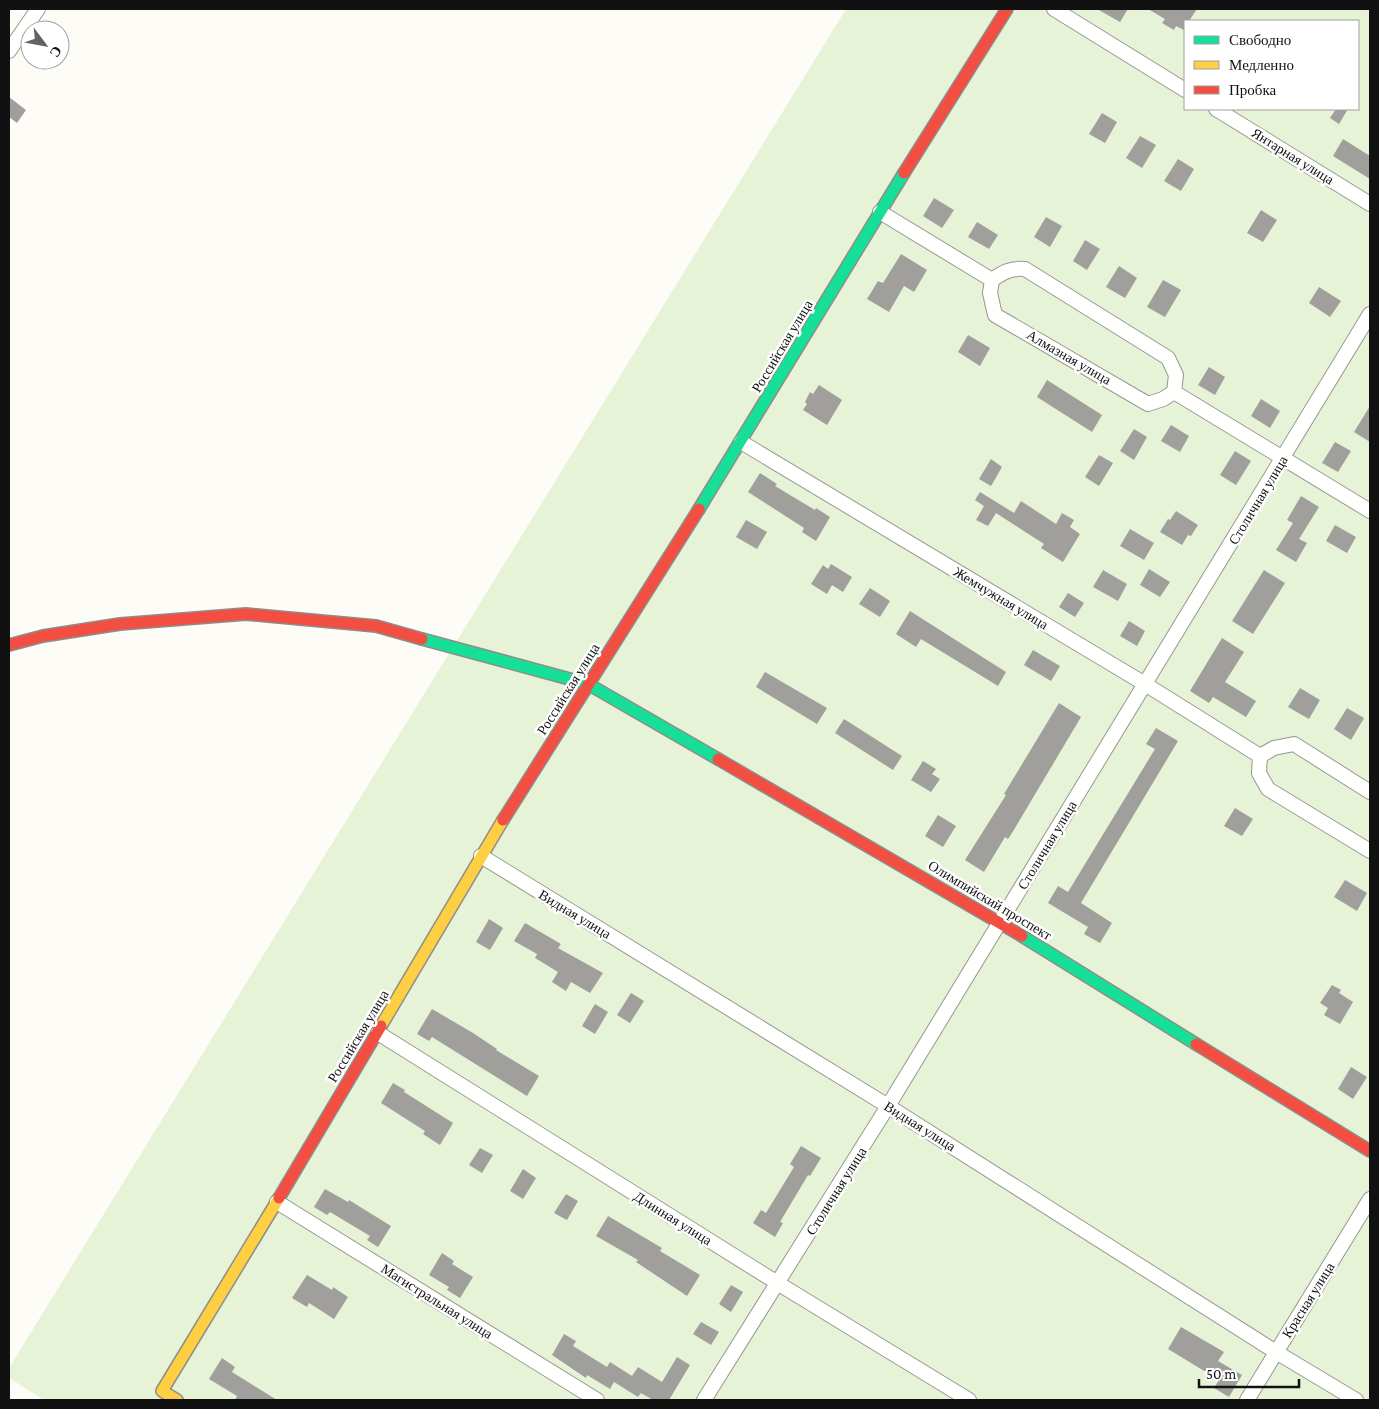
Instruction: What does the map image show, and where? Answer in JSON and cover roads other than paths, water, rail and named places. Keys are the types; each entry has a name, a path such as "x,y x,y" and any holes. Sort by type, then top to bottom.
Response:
{"street":[{"path":"9,51 38,9"},
{"name":"Российская улица","path":"177,1400 162,1391 378,1033 480,856 741,442 880,212 1007,9"},
{"path":"1054,9 1184,89"},
{"name":"Янтарная улица","path":"1218,110 1370,204"},
{"path":"880,212 992,280 1002,272 1013,268 1025,269 1168,358 1176,375 1174,392 1284,457 1370,511"},
{"name":"Алмазная улица","path":"992,280 990,293 995,314 1148,404 1163,399 1174,392"},
{"name":"Столичная улица","path":"704,1400 779,1284 1370,314"},
{"name":"Жемчужная улица","path":"741,442 1145,684 1260,756"},
{"name":"Олимпийский проспект","path":"9,645 43,636 120,624 246,614 376,626 588,684 1000,923 1370,1151"},
{"path":"1370,792 1294,744 1274,748 1260,756 1259,773 1268,789 1370,851"},
{"name":"Видная улица","path":"480,856 888,1106 1276,1352 1356,1400"},
{"name":"Длинная улица","path":"378,1033 779,1284 969,1400"},
{"name":"Красная улица","path":"1247,1400 1370,1199"},
{"name":"Магистральная улица","path":"277,1202 597,1400"}]}
